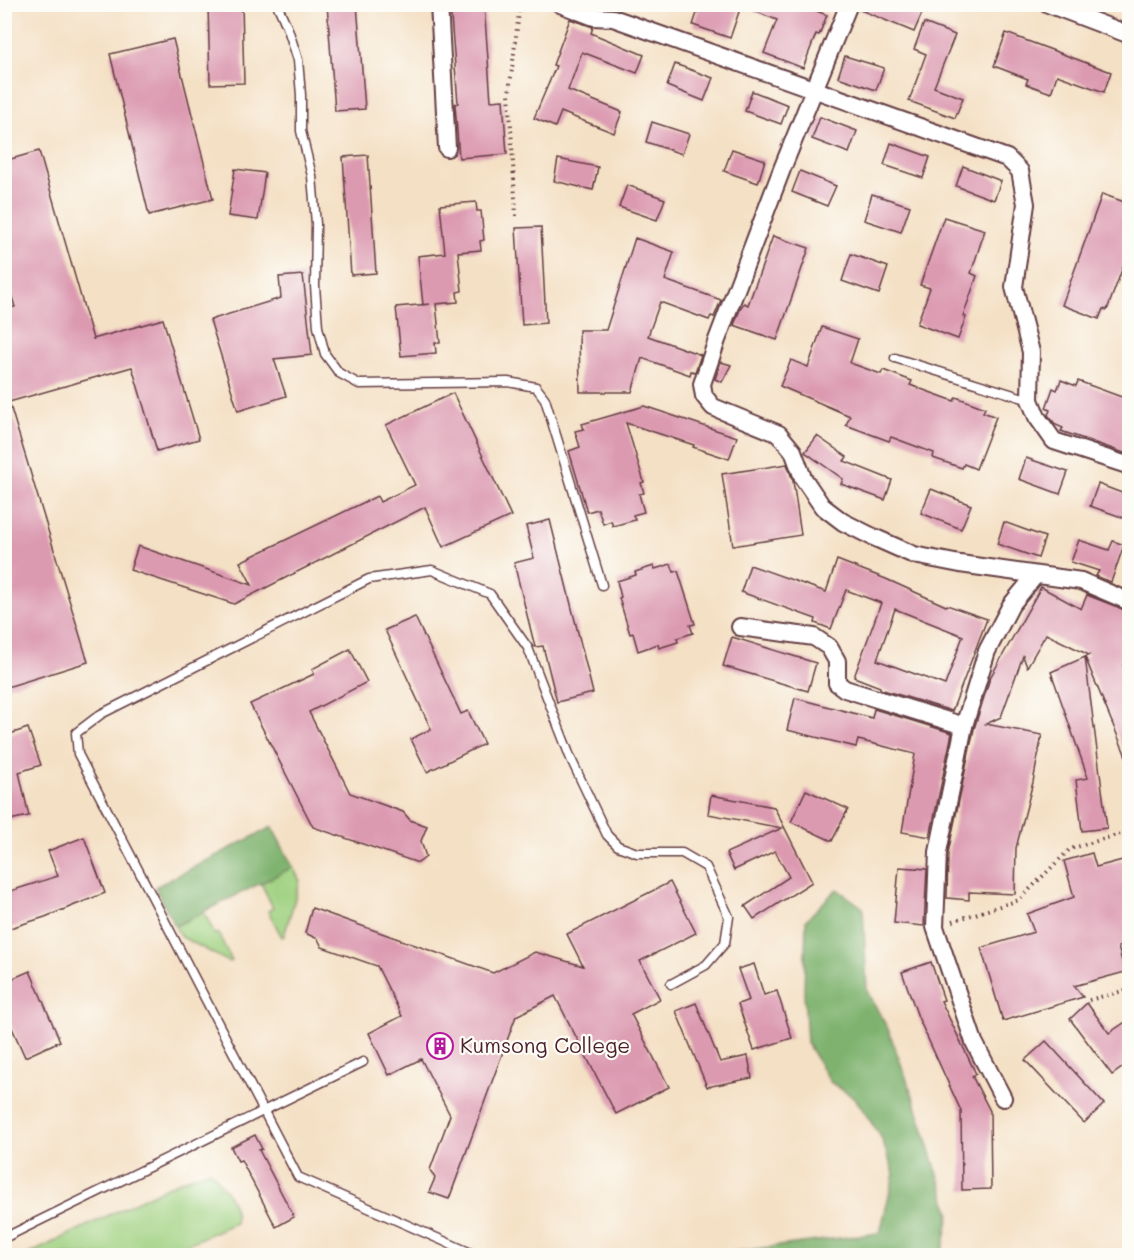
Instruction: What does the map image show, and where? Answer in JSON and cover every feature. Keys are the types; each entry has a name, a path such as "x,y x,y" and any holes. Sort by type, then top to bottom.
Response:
{"street":[{"path":"439,4 447,148"},
{"path":"560,4 594,17 613,18 1007,158 1020,171 1026,204 1014,287 1031,352 1029,400 1037,417 1054,441 1130,466"},
{"path":"849,4 782,168 717,340 702,384 704,396 713,406 779,434 793,451 803,478 822,506 843,522 914,555 1035,576 1081,581 1130,602"},
{"path":"1048,4 1130,35"},
{"path":"1002,1098 974,1042 935,927 938,852 964,726 987,651 1011,605 1035,576"},
{"path":"741,627 814,637 829,647 837,661 837,683 845,689 964,726"}],"lane":[{"path":"277,4 298,60 301,130 313,185 318,327 325,354 339,373 359,384 508,382 536,387 545,399 602,585"},
{"path":"895,358 1029,400"},
{"path":"473,1255 298,1177 78,754 76,733 102,714 369,579 432,570 490,594 528,648 571,759 607,835 618,846 637,853 682,853 706,867 729,917 725,943 706,965 671,984"},
{"path":"4,1238 363,1062"}],"path":[{"path":"516,216 509,93 520,4"},
{"path":"935,927 1019,900 1070,849 1130,831"},
{"path":"1089,1000 1130,989"}],"green space":[{"path":"272,827 293,867 175,926 155,887"},
{"path":"293,867 300,881 282,937 268,911 273,908 261,883"},
{"path":"837,889 863,908 867,991 888,1029 915,1102 950,1213 942,1255 709,1255 880,1233 894,1174 881,1137 855,1098 830,1082 807,1043 804,992 806,920"},
{"path":"204,912 215,935 218,933 232,961 229,962 180,936 175,926"},
{"path":"210,1170 232,1202 236,1216 235,1223 163,1255 27,1255 175,1183"}],"building":[{"path":"208,4 242,4 244,83 210,84"},
{"path":"327,4 357,4 365,109 335,111"},
{"path":"450,4 484,4 491,101 503,100 507,154 459,158 455,104 458,103"},
{"path":"700,4 798,4 827,15 819,35 816,34 803,68 764,53 777,20 741,6 730,38 693,25"},
{"path":"859,4 926,4 914,32 858,9"},
{"path":"570,19 593,27 591,33 644,55 637,73 582,52 568,90 622,112 614,133 561,112 555,127 534,118 556,66 553,65"},
{"path":"924,23 955,35 934,87 963,98 955,118 909,101 926,54 914,49"},
{"path":"1006,33 1111,72 1104,92 1057,75 1051,93 1026,84 1028,79 994,66"},
{"path":"173,39 213,199 149,215 110,54"},
{"path":"845,56 884,68 876,90 838,77"},
{"path":"675,64 713,78 704,101 667,86"},
{"path":"752,91 788,105 781,124 745,111"},
{"path":"820,117 857,131 849,153 812,139"},
{"path":"652,122 689,134 682,154 646,142"},
{"path":"891,143 930,157 923,178 884,165"},
{"path":"732,149 765,160 758,183 724,171"},
{"path":"39,151 93,339 163,319 199,439 157,451 132,367 9,402 88,662 4,688 4,309 15,307 4,270 4,161"},
{"path":"368,155 376,273 351,275 343,157"},
{"path":"558,159 598,167 593,190 554,181"},
{"path":"963,166 1001,181 994,200 956,186"},
{"path":"235,169 265,173 258,220 228,216"},
{"path":"800,171 836,186 827,206 792,192"},
{"path":"627,185 665,199 657,220 619,207"},
{"path":"872,194 910,206 901,232 864,220"},
{"path":"1102,194 1130,204 1130,248 1107,310 1103,309 1099,319 1062,305"},
{"path":"476,202 477,211 481,211 484,240 480,241 481,250 458,252 462,291 457,292 458,302 436,304 440,343 435,343 436,353 401,356 396,307 423,305 418,256 445,253 440,205"},
{"path":"944,217 985,230 971,273 977,276 963,316 966,317 958,339 917,324 930,288 920,285"},
{"path":"541,227 546,323 522,325 516,228"},
{"path":"773,236 809,248 777,340 734,325 741,307 744,303 748,305"},
{"path":"635,238 674,252 665,280 721,300 714,317 711,316 709,320 660,302 648,336 701,355 695,372 691,371 690,375 642,358 632,392 580,392 579,330 606,330"},
{"path":"851,254 888,267 879,294 842,281"},
{"path":"303,275 312,355 274,359 286,396 238,411 210,320 281,298 279,277"},
{"path":"822,327 858,339 850,363 881,374 883,370 912,381 910,385 954,401 956,397 985,408 983,412 996,417 976,469 964,464 962,468 933,458 934,453 891,437 889,441 846,425 850,416 780,386 791,360 808,367"},
{"path":"721,362 731,365 722,382 715,379"},
{"path":"1061,380 1076,386 1078,381 1130,400 1130,455 1061,431 1063,428 1056,425 1048,415 1050,410 1046,408 1053,388 1057,390"},
{"path":"453,393 511,516 443,547 425,507 234,604 130,570 138,546 252,585 240,562 377,496 380,502 415,485 386,425"},
{"path":"644,406 737,437 729,459 626,423 644,482 641,483 644,493 639,494 644,512 633,515 635,520 613,526 611,521 603,524 598,509 587,512 569,451 580,447 575,431 584,429 582,424"},
{"path":"817,436 847,457 844,461 892,480 885,500 841,484 843,479 805,452"},
{"path":"1026,458 1068,472 1060,494 1019,479"},
{"path":"787,464 793,481 801,535 733,546 722,474"},
{"path":"1098,484 1130,496 1130,520 1090,506"},
{"path":"931,489 971,505 961,529 921,513"},
{"path":"550,520 593,693 557,702 543,646 535,647 514,563 534,558 526,526"},
{"path":"1004,522 1045,537 1038,558 997,544"},
{"path":"1079,540 1109,550 1113,541 1124,545 1111,582 1096,576 1099,571 1071,562"},
{"path":"837,560 946,606 987,619 952,711 880,689 880,687 854,677 881,603 846,590 831,629 815,623 816,619 741,592 750,565 826,592","holes":["895,609 963,636 945,685 877,660"]},
{"path":"671,564 674,572 678,571 695,624 690,625 693,633 677,638 678,642 659,648 658,644 638,651 619,598 621,597 617,581 654,566 655,569"},
{"path":"1041,587 1081,609 1087,595 1130,612 1130,652 1123,665 1130,680 1130,766 1085,657 1089,655 1046,634 1027,667 1023,656 1001,717 986,724 1042,735 1016,848 1015,894 969,892 969,900 947,898 948,853 974,729 990,678"},
{"path":"415,617 461,714 468,711 484,744 427,772 411,739 431,729 385,630"},
{"path":"732,637 816,663 808,691 723,666"},
{"path":"350,649 367,682 309,712 350,793 403,812 410,820 427,826 421,841 426,857 418,863 313,827 250,704 314,674 312,669"},
{"path":"1085,657 1107,828 1082,831 1076,780 1088,778 1051,672"},
{"path":"795,698 872,718 874,709 952,733 930,837 902,832 915,754 858,740 856,747 787,730"},
{"path":"28,728 41,765 19,772 29,816 4,821 4,736"},
{"path":"806,790 848,809 832,841 791,822"},
{"path":"711,795 774,807 812,882 754,919 745,906 789,877 775,851 734,870 726,853 782,828 708,814"},
{"path":"84,837 105,893 45,917 4,930 4,893 58,876 48,851"},
{"path":"1092,853 1096,867 1130,858 1130,946 1118,947 1125,972 1074,986 1083,997 1003,1021 981,948 1034,932 1027,914 1074,897 1064,861"},
{"path":"899,867 927,869 924,926 894,923"},
{"path":"670,882 696,933 640,961 660,999 631,1014 669,1087 616,1114 555,996 516,1016 449,1199 429,1192 435,1178 430,1170 450,1115 421,1059 389,1075 369,1033 402,1016 377,966 322,947 318,939 305,933 312,908 493,973 535,952 583,966 567,934"},
{"path":"931,962 944,1000 941,1001 976,1074 972,1076 990,1111 991,1189 962,1190 961,1111 918,1017 902,972"},
{"path":"754,964 764,995 777,991 792,1038 754,1050 738,1004 749,1000 738,969"},
{"path":"30,971 60,1041 25,1057 4,1010 4,982"},
{"path":"696,1003 720,1062 748,1056 752,1078 707,1087 676,1011"},
{"path":"1087,1003 1109,1033 1130,1019 1130,1062 1112,1075 1070,1019"},
{"path":"1046,1041 1104,1104 1084,1123 1025,1060"},
{"path":"255,1135 262,1149 259,1150 294,1217 276,1227 241,1160 238,1161 231,1147"}],"place":[{"name":"Kumsong College","path":"440,1046"}]}
